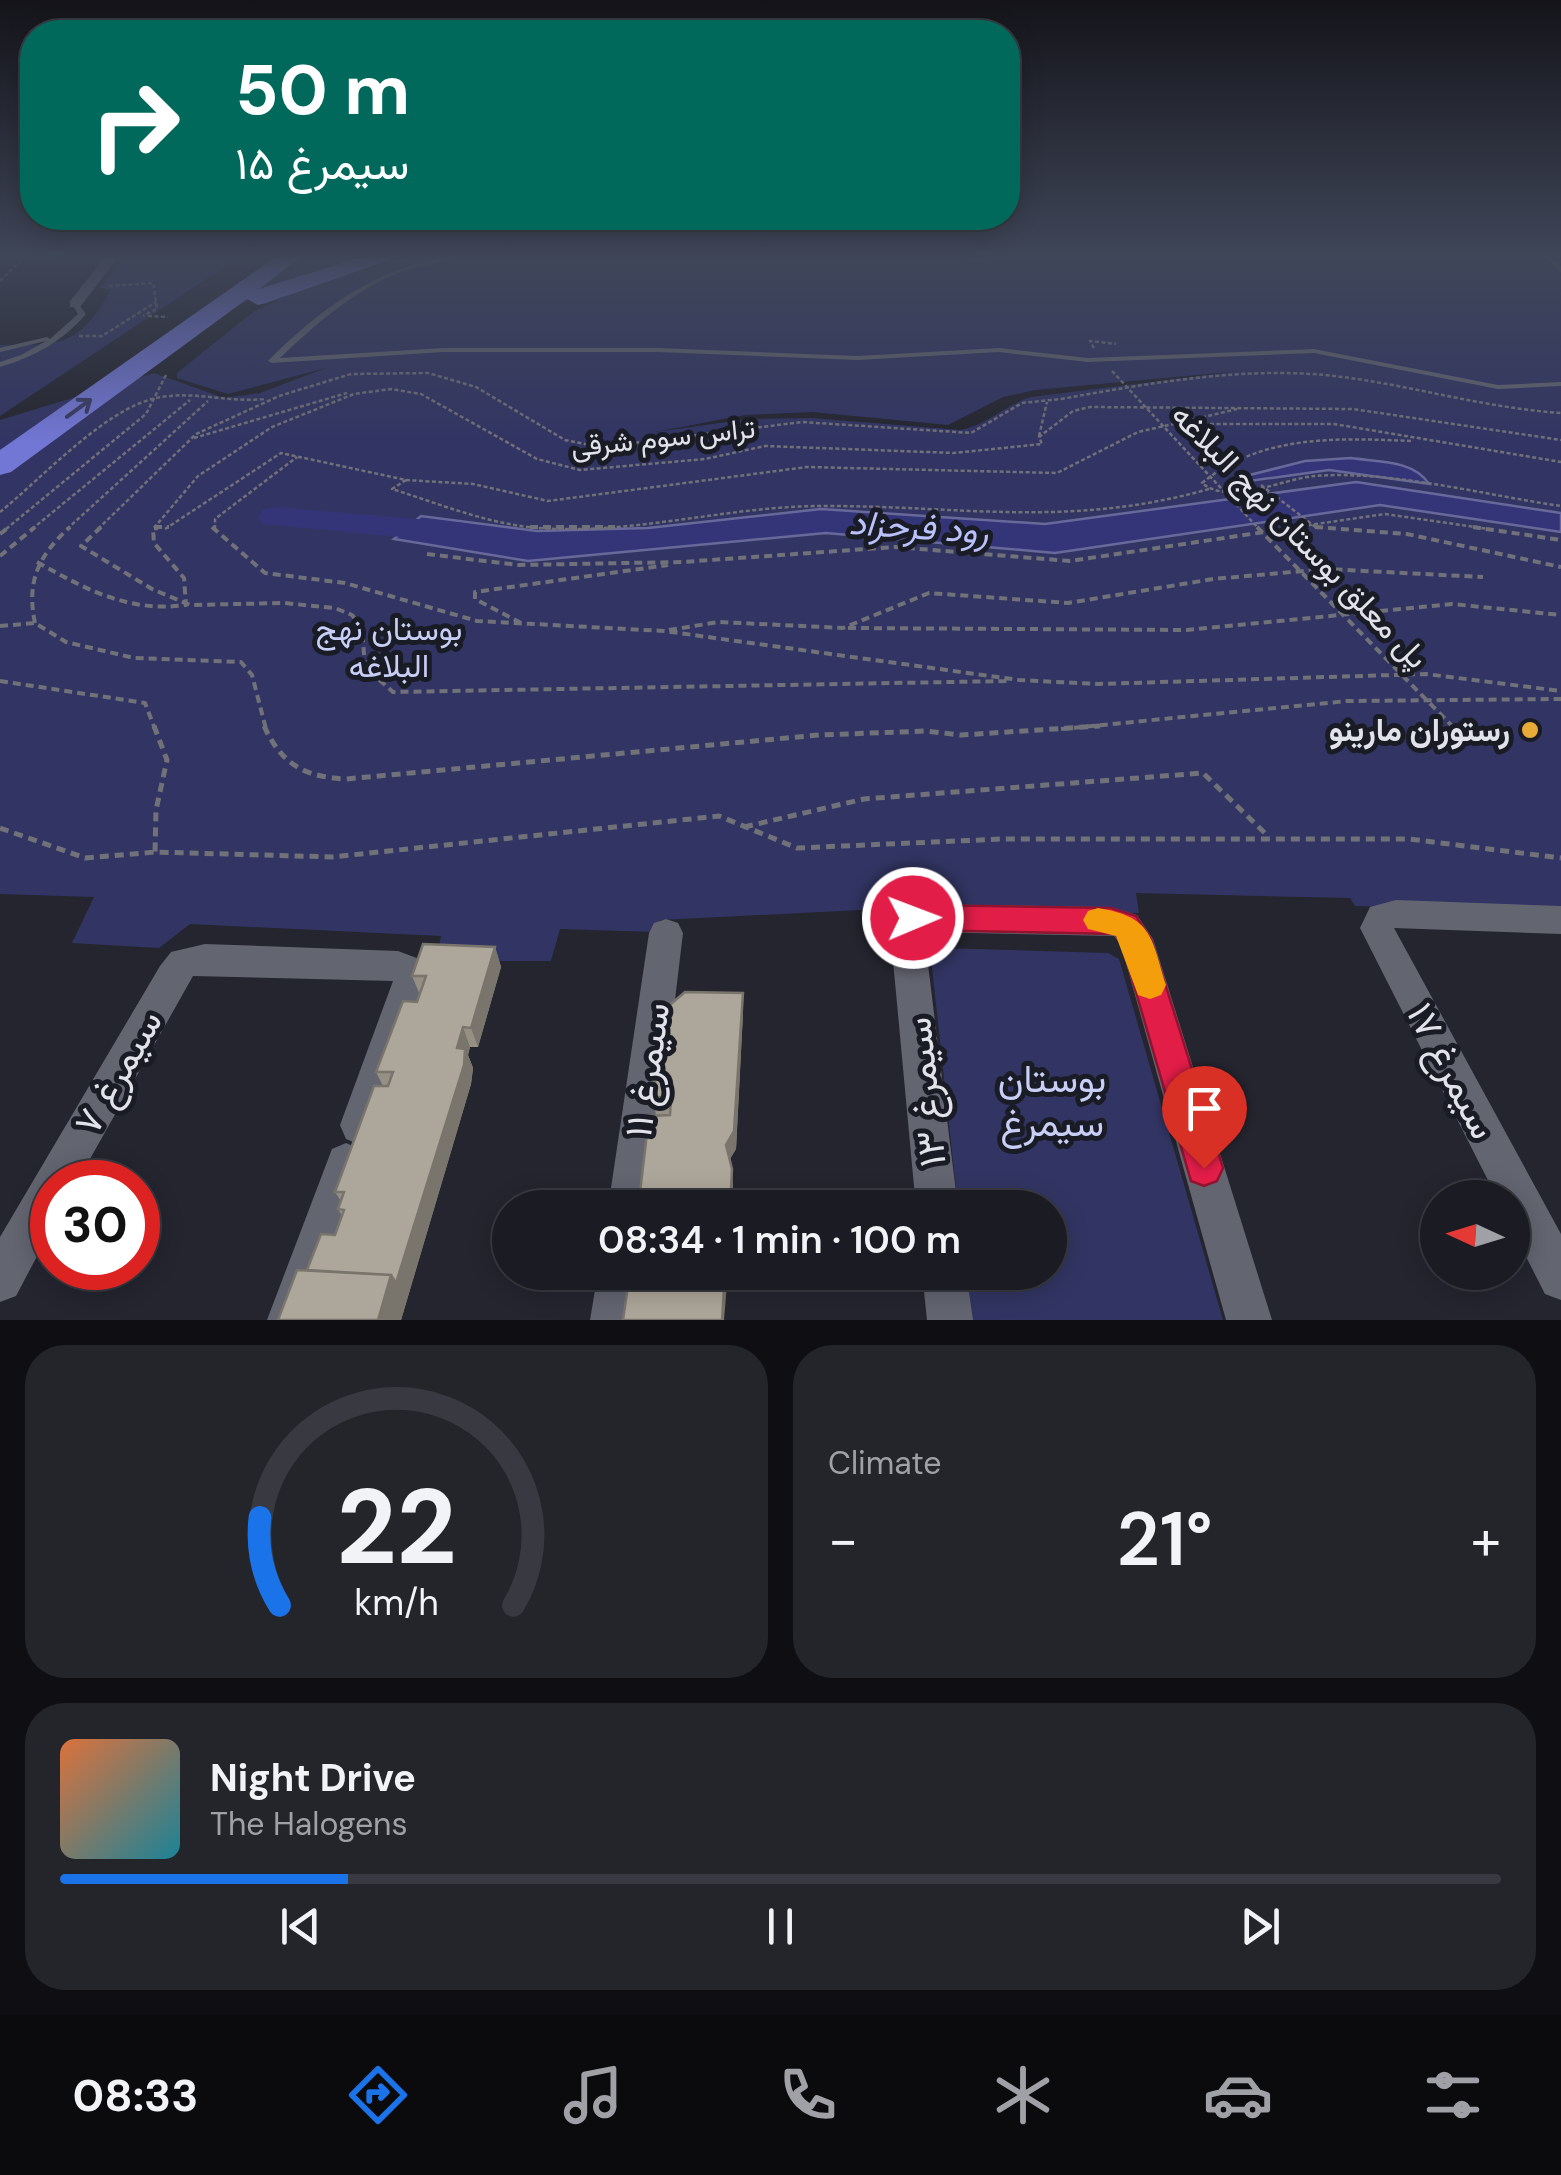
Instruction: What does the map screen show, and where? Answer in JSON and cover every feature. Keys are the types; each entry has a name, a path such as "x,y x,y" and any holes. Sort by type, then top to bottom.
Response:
{"highway":[{"path":"75,378 165,318"},
{"path":"0,465 205,318"},
{"path":"116,381 225,318"}],"street":[{"name":"سیمرغ ۱۷","path":"1561,920 1382,917 1377,928 1561,1278"},
{"name":"سیمرغ ۱۳","path":"936,1190 907,928 913,918 1111,921 1125,925 1136,939 1249,1320"},
{"name":"سیمرغ ۱۱","path":"630,1190 666,933"},
{"name":"سیمرغ ۷","path":"69,1160 183,964 243,960 398,966 410,971 410,985 290,1320"},
{"name":"سیمرغ ۷","path":"0,1280 30,1227"},
{"path":"614,1320 618,1290"},
{"path":"946,1290 950,1320"}],"lane":[{"path":"0,358 24,358 59,336 78,318"},
{"path":"323,318 272,361 442,350 658,350 873,358 999,350 1088,360 1314,350 1498,388 1561,384"},
{"path":"0,358 59,336"}],"path":[{"path":"59,336 102,336 131,318"},
{"name":"پل معلق بوستان نهج البلاغه","path":"1110,369 1287,560 1472,746"},
{"path":"186,606 81,546 194,438 221,419 341,376 433,373 474,387 554,437 586,447 669,440 787,422 971,433 1022,404 1215,379 1321,376 1501,410 1561,413"},
{"name":"تراس سوم شرقی","path":"153,528 165,509 240,442 350,393 372,389 418,392 531,456 560,468 580,470 705,459 764,446 954,453 1022,450 1042,444 1038,437 1073,411 1090,407 1353,409 1561,440"},
{"path":"194,438 289,407 350,393"},
{"path":"0,512 106,424 155,398 240,404 276,397"},
{"path":"0,534 146,414 155,398"},
{"path":"1038,437 1049,400 1061,399"},
{"path":"0,556 190,400"},
{"path":"208,401 68,528 37,562 27,591 35,623 47,637 103,652 198,663 231,659 242,663 252,675 257,713 271,748 285,764 313,777 382,778 837,734 926,731 960,735 1116,726 1348,701 1561,699"},
{"path":"186,606 184,578 154,543 153,528 164,530 274,454 406,480 473,484 548,501 808,467 1057,473 1138,432 1242,408"},
{"path":"1174,424 1334,424 1561,462"},
{"path":"1208,489 1202,483 1214,470 1289,444 1345,437 1423,441"},
{"path":"297,457 215,520 212,527 264,573 345,583 477,621 664,631 1020,680"},
{"path":"406,480 392,489 506,522 543,528 661,522 812,506 1036,519 1170,502 1208,489 1229,492 1343,474 1561,506"},
{"path":"1261,485 1319,530 1407,534 1561,567"},
{"path":"428,554 518,565 682,562 895,547 1070,562 1386,514 1561,540"},
{"path":"37,562 98,598 164,610 288,602 339,611 356,618 362,628 365,667 393,692 1020,680 1098,684 1426,674 1561,691"},
{"path":"525,626 475,599 475,592 682,562"},
{"path":"843,628 929,594 1068,603 1212,579 1326,569 1483,578"},
{"path":"664,631 718,622 843,628 1187,630 1272,625 1452,604 1561,615"},
{"path":"0,626 35,623"},
{"path":"0,681 144,704 167,760 156,810 155,852"},
{"path":"744,827 864,799 1203,773 1270,838"},
{"path":"0,828 85,858 155,852 332,857 696,816 718,816 797,848 1002,839 1270,838 1410,840 1561,858"}],"green space":[{"path":"92,318 148,318 0,416 0,345 54,343"},
{"name":"بوستان نهج البلاغه","path":"246,318 1561,318 1561,912 1355,906 1350,898 1136,893 1139,913 899,908 660,920 655,932 560,929 551,961 436,961 441,936 190,924 159,948 72,943 94,897 0,894 0,420 154,373 224,398 260,393 326,368 228,394 177,378 177,373","holes":["1240,371 1031,397 960,430 812,418 748,419 655,432 745,415 813,412 948,425 1003,397 1035,390"]},
{"name":"بوستان سیمرغ","path":"943,948 1108,953 1119,959 1223,1320 971,1320 967,1290 1067,1290 1067,1190 956,1190 931,958"}],"water":[{"path":"1351,458 1405,466 1429,484 1329,470 1242,482 1238,478 1305,461"},
{"path":"1356,482 1561,513 1561,532 1380,505 1055,553 826,533 528,561 394,539 421,516 537,531 648,528 821,509 1045,524"}],"building":[{"path":"423,944 495,947 471,1028 463,1027 457,1048 465,1049 464,1065 396,1283 391,1275 307,1270 321,1234 335,1235 344,1210 338,1209 344,1192 335,1192 374,1086 388,1086 393,1072 376,1072 403,1001 417,1002 426,976 412,976"},
{"path":"685,992 743,993 734,1131 726,1145 732,1169 731,1190 640,1190 649,1116 670,1115 671,1097 653,1097 665,1009"},
{"path":"297,1270 391,1275 378,1320 278,1320"},
{"path":"627,1290 724,1290 722,1320 623,1320"}],"waterway":[{"name":"رود فرحزاد","path":"275,517 465,533"}],"slow traffic":[{"path":"1098,920 1125,925 1136,939 1150,985"}],"place":[{"name":"رستوران مارینو","path":"1530,730"}],"route":[{"path":"913,918 1111,921 1125,925 1136,939 1204,1168"}]}
